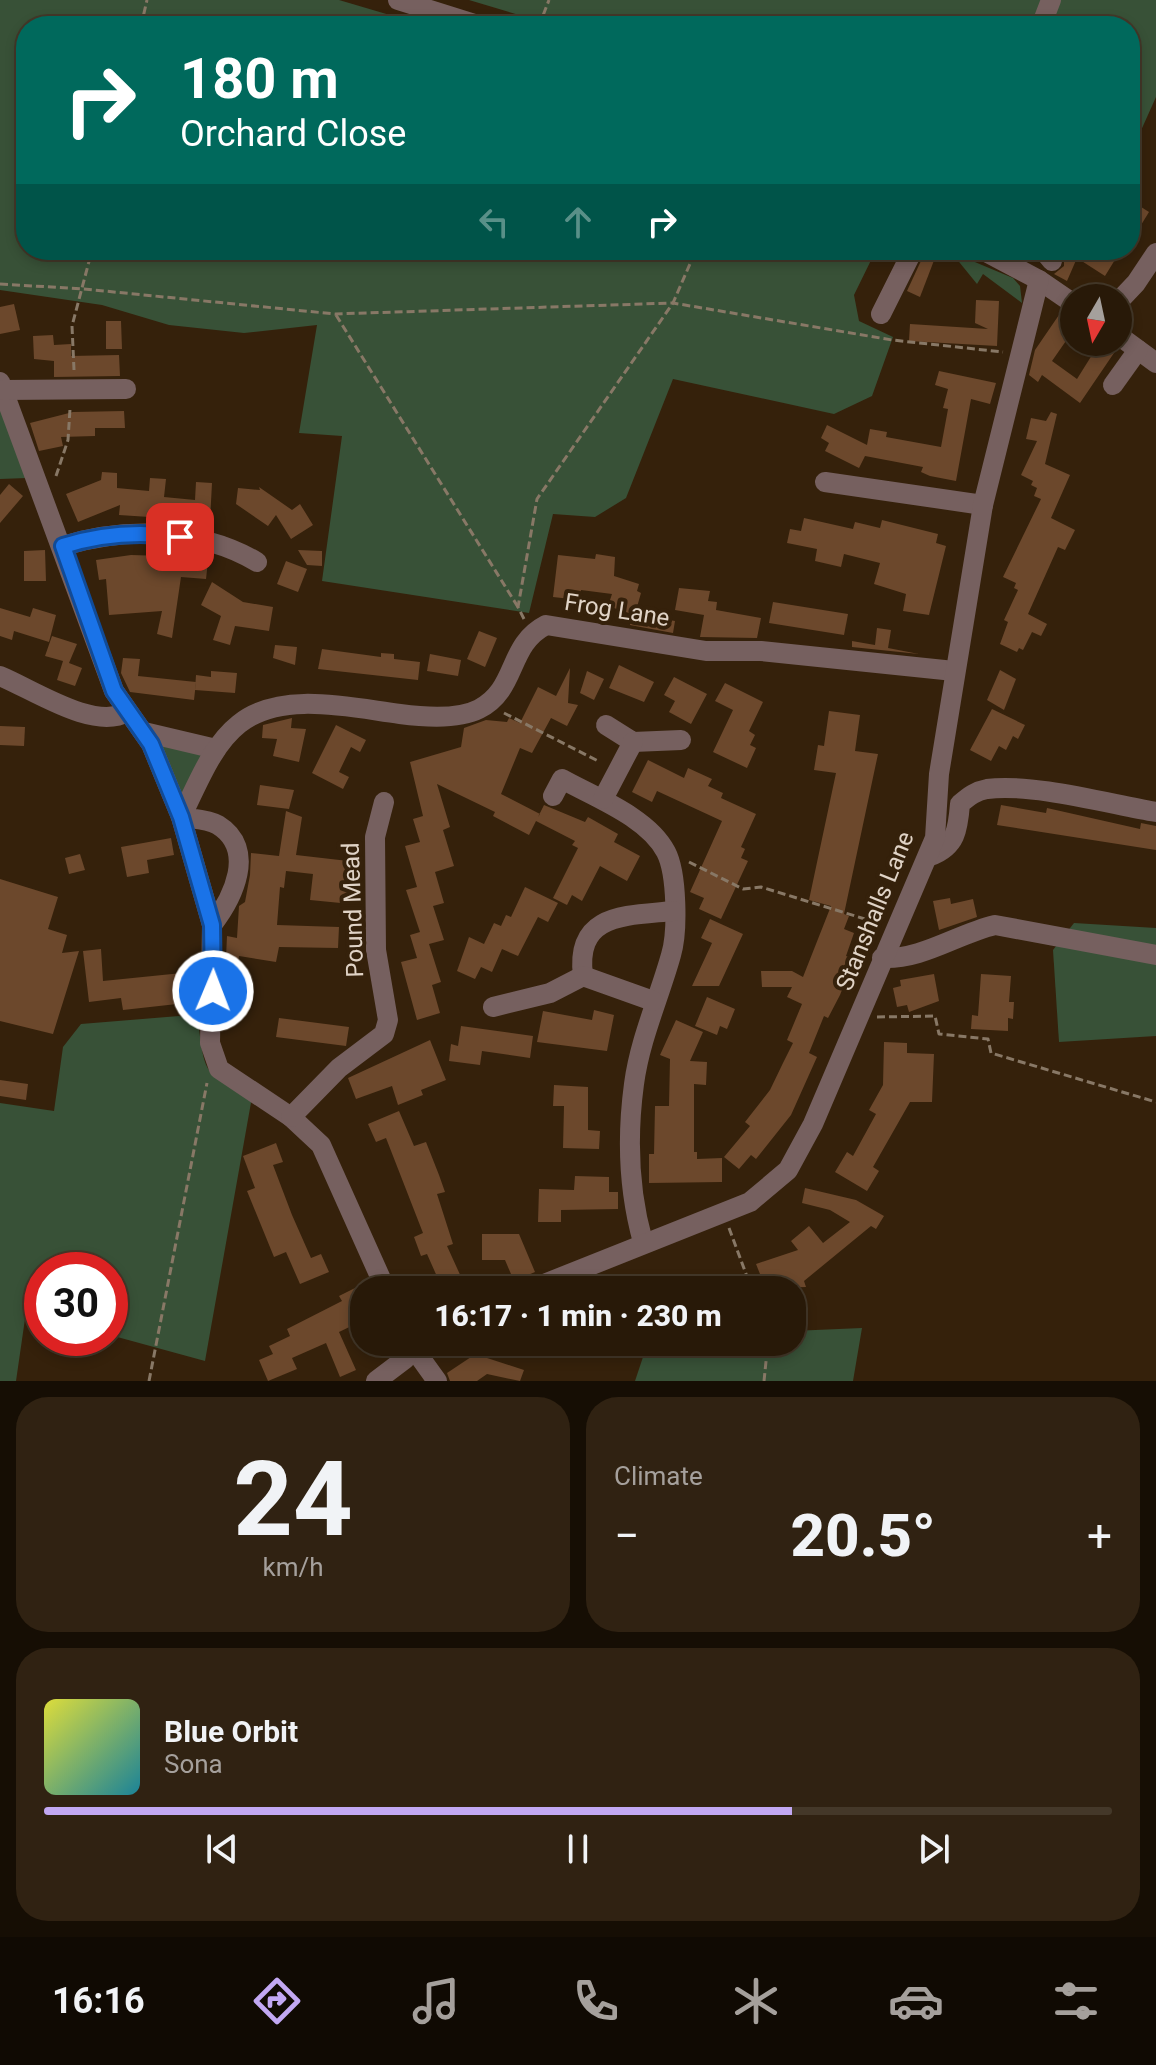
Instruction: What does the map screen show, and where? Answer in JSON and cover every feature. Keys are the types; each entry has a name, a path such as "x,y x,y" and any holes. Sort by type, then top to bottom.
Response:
{"street":[{"path":"398,0 449,16"},
{"path":"1132,287 1156,253"},
{"path":"881,314 908,260"},
{"path":"1002,260 1060,294"},
{"name":"Stanshalls Lane","path":"562,1276 750,1202 788,1170 813,1124 861,1017 882,958 930,856 954,671 983,505 1039,280"},
{"path":"1132,346 1156,363"},
{"path":"1113,385 1138,350"},
{"path":"126,389 2,386 63,546 101,659 127,712 144,732 181,817 212,925 210,1043 219,1069 291,1117 321,1145 380,1276"},
{"path":"825,482 983,505"},
{"path":"63,546 94,536 156,533 230,546 257,562"},
{"path":"238,551 251,534"},
{"name":"Frog Lane","path":"530,634 546,625 706,651 761,651 954,671"},
{"path":"181,817 216,749 239,723 266,710 306,705 417,717 463,712 485,704 499,694 530,634"},
{"path":"0,676 88,717 114,720 127,712"},
{"path":"606,725 633,742 681,740"},
{"path":"144,732 216,749"},
{"path":"603,799 633,742"},
{"path":"553,796 562,779 622,808 665,850 675,876 672,951 653,1001 634,1083 631,1119 633,1209 643,1242"},
{"path":"930,856 942,852 956,837 960,804 972,794 986,789 1024,790 1156,812"},
{"name":"Pound Mead","path":"291,1117 339,1068 384,1034 388,1020 376,950 375,837 384,802"},
{"path":"181,817 215,823 227,832 240,858 237,879 225,909 212,925"},
{"path":"583,976 580,954 588,935 601,924 619,916 673,911"},
{"path":"882,958 902,959 970,931 995,925 1156,955"},
{"path":"493,1007 550,993 583,976 653,1001"},
{"path":"376,1381 406,1356"},
{"path":"420,1356 437,1381"}],"path":[{"path":"518,607 537,499 673,303 692,260"},
{"path":"0,284 335,314 673,303 892,340 1021,354"},
{"path":"335,314 518,607 530,634"},
{"path":"485,704 570,744 617,772"},
{"path":"665,850 743,889 761,887 897,929"},
{"path":"861,1017 935,1016 939,1034 988,1039 991,1053 1156,1102"},
{"path":"149,1381 203,1095 210,1073 219,1069"},
{"path":"723,1213 747,1276"},
{"path":"764,1381 767,1356"}],"green space":[{"path":"0,0 339,0 393,16 16,16 16,260 871,260 854,295 859,321 893,337 872,396 834,414 673,379 626,498 595,517 553,514 529,613 322,581 342,436 299,433 317,325 244,333 169,325 102,305 0,290"},
{"path":"469,0 1156,0 1156,97 1140,133 1140,16 523,16"},
{"path":"958,260 970,260 1013,278 1020,286 1022,303 983,274 977,284"},
{"path":"0,409 27,478 0,479"},
{"path":"159,743 208,757 180,802"},
{"path":"1074,923 1156,928 1156,1036 1059,1042 1053,950"},
{"path":"179,1016 198,1021 202,1052 209,1070 224,1083 252,1097 205,1361 128,1340 128,1252 24,1252 24,1326 16,1381 0,1381 0,1103 54,1111 63,1047 81,1024"},
{"path":"862,1328 853,1381 635,1381 643,1356 806,1356 806,1330"}],"building":[{"path":"1140,206 1149,212 1140,227"},
{"path":"921,260 934,260 920,297 907,291"},
{"path":"1064,260 1076,260 1067,281 1054,274 1064,266"},
{"path":"1080,260 1115,260 1105,276"},
{"path":"976,300 999,301 997,346 909,341 910,324 988,329 975,323"},
{"path":"14,304 20,330 0,334 0,307"},
{"path":"1060,313 1060,350 1052,361 1077,379 1091,356 1112,356 1080,403 1042,375 1038,382 1029,375 1035,350"},
{"path":"106,321 121,321 122,349 106,349"},
{"path":"53,335 54,345 71,344 71,356 119,355 120,376 54,377 54,361 34,359 33,336"},
{"path":"939,371 996,383 990,404 971,399 956,481 930,476 921,472 923,467 865,456 859,468 825,451 829,443 821,438 827,425 867,445 870,429 887,432 886,437 941,447 948,409 943,408 948,389 935,385"},
{"path":"124,411 125,428 95,428 95,436 61,437 63,446 39,451 30,423 73,412"},
{"path":"1051,412 1057,414 1045,464 1070,475 1051,518 1075,530 1065,550 1058,547 1028,614 1047,624 1041,636 1032,632 1023,650 1019,648 1017,652 1000,644 1008,622 1004,620 1018,590 1014,588 1016,583 1003,577 1041,499 1034,496 1037,488 1031,485 1033,481 1021,475 1037,441 1026,439 1031,418 1046,421"},
{"path":"102,472 117,473 117,488 149,491 150,478 166,479 164,497 195,500 196,482 212,483 210,521 119,515 120,505 78,522 66,494 101,480"},
{"path":"9,484 23,496 0,523 0,495"},
{"path":"259,487 292,510 300,504 313,525 291,539 276,515 268,526 236,504 238,488 260,490"},
{"path":"804,518 853,529 855,522 880,528 882,520 938,534 936,543 946,546 929,615 903,611 906,594 874,584 880,563 844,554 841,567 815,561 817,549 787,543 790,529 801,531"},
{"path":"45,550 46,581 24,581 24,551"},
{"path":"298,550 322,551 322,566 307,565"},
{"path":"596,554 615,557 614,576 639,584 637,591 641,593 635,614 675,621 673,633 630,625 632,614 608,606 612,594 581,590 580,600 553,597 558,555 595,559"},
{"path":"131,555 198,557 197,560 208,561 206,579 181,577 172,638 157,634 162,611 109,615 106,579 99,580 96,560"},
{"path":"286,561 307,569 298,592 277,584"},
{"path":"212,582 243,602 273,607 269,631 235,626 230,645 213,640 221,616 201,605"},
{"path":"679,588 710,591 708,601 717,602 716,610 761,618 757,638 700,637 704,615 675,610"},
{"path":"773,602 848,614 844,635 769,623"},
{"path":"0,608 30,617 33,608 56,615 49,642 14,631 12,640 0,636"},
{"path":"877,628 891,630 888,648 919,654 852,647 852,641 875,645"},
{"path":"479,631 497,638 485,667 467,659"},
{"path":"52,636 77,644 69,663 82,668 75,686 57,680 63,661 45,656"},
{"path":"275,645 297,647 295,665 273,658"},
{"path":"322,649 381,657 381,653 394,654 394,659 420,662 418,680 318,669"},
{"path":"430,654 461,660 458,676 427,671"},
{"path":"123,658 140,659 138,676 196,682 194,700 130,692 121,673"},
{"path":"619,665 654,682 644,702 609,688"},
{"path":"570,668 568,703 578,705 567,726 551,718 532,753 520,748 501,794 540,814 544,805 585,822 588,817 618,834 614,842 640,856 627,881 600,866 582,901 572,895 567,905 553,898 578,848 572,845 575,841 536,821 529,835 493,816 495,812 437,784 450,827 443,830 454,866 435,872 444,903 433,906 444,940 429,944 441,982 432,985 440,1013 417,1020 401,962 417,958 410,935 420,932 406,890 417,887 405,846 420,842 413,819 423,816 410,762 461,747 464,728 486,720 507,722 509,718 520,723 538,687 556,696"},
{"path":"1000,670 1016,679 1004,710 987,700"},
{"path":"211,671 237,673 235,693 195,690 196,675 211,677"},
{"path":"587,671 604,679 594,700 580,693"},
{"path":"674,677 707,694 691,724 669,712 675,701 664,695"},
{"path":"725,683 763,702 749,731 755,735 750,745 756,748 747,768 713,752 733,710 715,701"},
{"path":"992,709 1025,725 1018,739 1013,736 1006,750 999,746 991,761 970,750"},
{"path":"829,711 860,715 855,751 878,754 844,914 849,916 844,929 854,933 846,956 854,959 840,995 828,1018 824,1016 809,1053 817,1057 791,1115 756,1159 751,1155 739,1169 724,1157 750,1126 745,1122 770,1090 793,1043 787,1040 802,1004 787,997 792,987 762,987 761,971 792,971 803,977 831,906 809,900 836,773 814,770 818,745 824,746"},
{"path":"292,718 291,728 306,729 299,762 273,756 277,739 262,738 263,725"},
{"path":"336,725 366,740 360,752 351,747 339,772 349,777 343,789 312,773"},
{"path":"0,726 25,727 24,746 0,745"},
{"path":"648,760 684,778 688,768 712,779 708,786 723,793 721,798 756,814 741,847 745,849 741,858 748,861 721,919 699,909 704,898 690,892 722,821 657,791 652,802 632,792"},
{"path":"260,785 294,790 289,809 257,805"},
{"path":"1001,805 1046,813 1047,808 1140,829 1141,823 1156,826 1156,850 997,825"},
{"path":"286,811 302,817 296,855 357,862 351,904 310,900 313,874 286,871 284,888 280,887 277,925 339,927 338,948 279,947 276,962 239,956 232,1001 224,1000 227,936 237,938 239,906 245,902 251,853 279,856"},
{"path":"171,838 174,855 147,860 149,873 127,877 121,847"},
{"path":"80,854 85,870 69,874 65,858"},
{"path":"0,879 58,897 48,929 67,935 62,953 79,951 53,1034 0,1021"},
{"path":"525,887 558,903 548,922 538,917 518,956 502,949 492,972 481,967 475,979 457,971 469,937 484,944 494,923 501,926 506,915 511,917"},
{"path":"950,898 951,904 973,899 977,917 939,930 933,901"},
{"path":"710,919 743,934 719,986 692,986 712,943 701,938"},
{"path":"101,949 103,981 192,972 195,1002 123,1010 121,998 89,1002 83,951"},
{"path":"934,974 939,1001 909,1012 907,1005 897,1007 893,988 901,986 900,980"},
{"path":"981,974 1011,976 1009,1002 1014,1002 1013,1019 1008,1018 1008,1031 971,1029 972,1015 978,1016"},
{"path":"707,997 735,1009 727,1029 720,1026 717,1035 695,1026"},
{"path":"594,1010 614,1015 607,1051 537,1042 543,1011 592,1020"},
{"path":"279,1018 349,1027 346,1046 276,1037"},
{"path":"676,1020 703,1032 690,1061 707,1062 706,1085 694,1084 694,1152 697,1152 697,1159 722,1158 722,1182 649,1183 649,1154 654,1154 655,1106 669,1106 670,1059 660,1055"},
{"path":"461,1026 533,1036 530,1058 482,1051 480,1065 449,1061 451,1044 458,1046"},
{"path":"430,1040 446,1080 421,1090 423,1095 398,1105 392,1086 356,1099 348,1078"},
{"path":"884,1042 907,1043 907,1053 934,1054 932,1102 910,1102 873,1167 879,1171 867,1191 835,1172 847,1152 853,1156 876,1114 869,1110 883,1085"},
{"path":"0,1080 28,1084 26,1100 0,1096"},
{"path":"554,1085 588,1087 588,1130 600,1131 599,1149 563,1148 564,1106 553,1106"},
{"path":"399,1111 414,1146 426,1142 445,1192 437,1194 453,1244 447,1246 461,1276 437,1276 427,1254 421,1256 414,1237 423,1233 386,1138 376,1142 368,1124"},
{"path":"276,1143 283,1162 273,1165 292,1215 311,1258 321,1254 329,1272 300,1284 286,1252 274,1257 247,1191 255,1188 243,1156"},
{"path":"575,1176 609,1177 609,1192 618,1192 618,1209 561,1210 561,1222 538,1222 539,1189 574,1190"},
{"path":"805,1188 856,1200 884,1216 876,1229 871,1226 806,1279 806,1276 751,1276 760,1274 756,1264 798,1250 791,1241 809,1226 823,1243 850,1222 830,1210 802,1203"},
{"path":"482,1234 519,1234 535,1272 512,1276 505,1260 482,1260"},
{"path":"350,1290 350,1327 339,1332 356,1370 340,1377 326,1343 292,1358 297,1369 268,1381 259,1360 273,1354 269,1346 290,1336 287,1329 342,1301 339,1296"},
{"path":"472,1356 483,1356 524,1370 520,1381 487,1374 477,1381 450,1381 447,1373"}],"route":[{"path":"180,537 156,533 94,536 63,546 114,691 151,744 181,817 212,925 213,991"}]}
